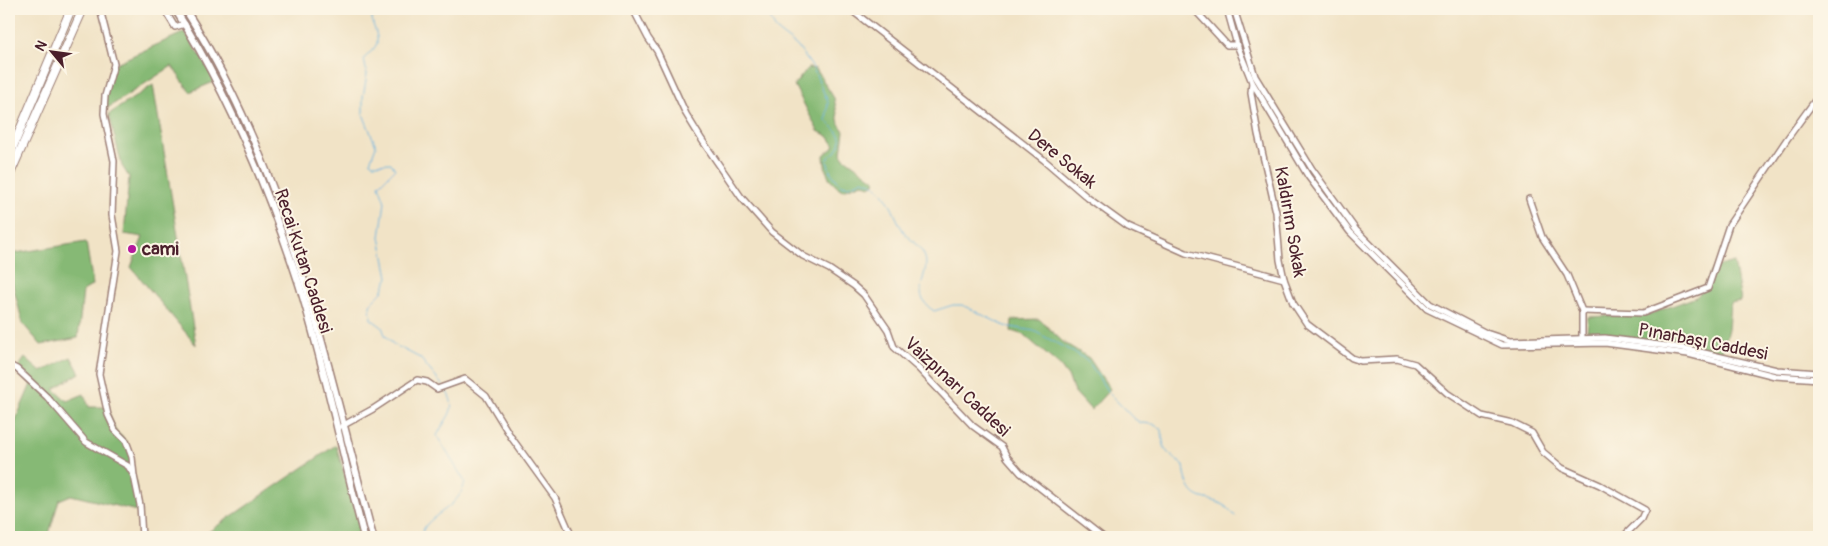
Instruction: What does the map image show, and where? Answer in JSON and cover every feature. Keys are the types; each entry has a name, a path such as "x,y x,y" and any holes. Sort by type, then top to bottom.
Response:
{"highway":[{"path":"9,156 71,9"},
{"path":"9,176 83,9"}],"main road":[{"name":"Recai Kutan Caddesi","path":"176,9 222,91 250,151 299,285 364,537"},
{"name":"Recai Kutan Caddesi","path":"185,9 226,82 256,143 307,282 373,537"}],"street":[{"path":"100,9 114,64 105,96 104,114 106,132 113,156 112,215 118,251 99,374 108,414 115,430 126,441 132,457 140,505 142,537"},
{"path":"164,9 175,27 185,24"},
{"name":"Vaizpınarı Caddesi","path":"633,9 648,38 658,51 686,114 702,140 742,197 772,232 803,256 829,269 864,295 888,330 894,346 918,368 973,426 1002,447 1006,457 1021,473 1104,537"},
{"name":"Dere Sokak","path":"850,9 1044,160 1088,198 1128,227 1186,253 1284,279"},
{"path":"1194,9 1227,45 1244,45"},
{"name":"Kaldırım Sokak","path":"1227,9 1237,45 1252,82"},
{"path":"1234,9 1255,76 1312,169 1356,230 1430,304 1501,340 1582,340 1663,350 1775,376 1819,379"},
{"name":"Kaldırım Sokak","path":"1255,76 1252,82 1251,94 1276,212 1280,260 1284,279 1303,319 1352,358 1361,361 1398,359 1415,364 1447,393 1482,416 1512,423 1532,433 1543,452 1562,468 1600,485 1645,510 1641,519 1623,537"},
{"path":"1252,82 1308,176 1332,210 1364,247 1427,309 1502,345 1582,340"},
{"path":"1582,311 1643,313 1708,288 1729,225 1819,95"},
{"path":"1530,199 1542,237 1567,275 1582,311 1582,340"},
{"name":"Pınarbaşı Caddesi","path":"1582,340 1605,338 1683,348 1777,370 1819,373"},
{"path":"9,365 17,369 47,397 86,442 120,460 134,476"},
{"path":"337,429 373,409 417,380 441,389 465,379 486,396 511,437 555,498 572,537"}],"green space":[{"path":"185,32 216,81 190,92 172,66 106,109 105,96 114,64"},
{"path":"808,68 816,69 834,98 839,124 844,131 841,153 843,157 876,181 870,186 862,183 843,190 834,184 828,176 824,155 835,146 828,136 818,131 794,85"},
{"path":"153,85 196,345 131,267 143,237 124,234 129,177 122,166 109,114"},
{"path":"86,242 93,285 83,291 78,338 41,345 23,324 9,270 9,254"},
{"path":"1734,262 1741,301 1730,303 1728,329 1721,355 1686,345 1587,335 1588,317 1650,314 1696,297 1704,289 1710,272 1715,267"},
{"path":"1039,319 1063,342 1089,358 1110,389 1091,410 1073,390 1069,378 1060,366 1024,335 1011,331 1012,320"},
{"path":"71,357 80,373 54,389 67,401 84,394 89,407 107,407 115,430 126,441 132,457 128,466 134,476 141,512 71,495 59,500 48,537 9,537 9,446 16,419 31,384 17,369 25,358 41,372"},
{"path":"336,445 363,537 201,537"}],"waterway":[{"path":"368,9 372,15 377,40 375,47 364,59 367,74 363,97 363,114 376,146 370,162 373,164 391,163 395,169 379,185 385,202 380,237 388,277 382,292 370,304 371,319 382,327 385,335 393,344 420,358 443,386"},
{"path":"766,9 776,30 797,46 813,68 828,102 826,121 836,130 840,138 839,147 827,161 831,173 841,185 849,186 863,180 879,189 889,202 904,232 924,255 926,262 921,290 926,304 934,311 953,305 962,305 1005,326 1034,331 1082,357 1090,364 1108,392 1133,418 1141,423 1153,424 1162,430 1163,444 1167,452 1184,466 1191,490 1203,498 1218,502 1235,516"},
{"path":"419,537 425,526 455,501 463,490 465,482 437,436 451,408 451,402 445,389"}],"place":[{"name":"cami","path":"132,249"}]}
